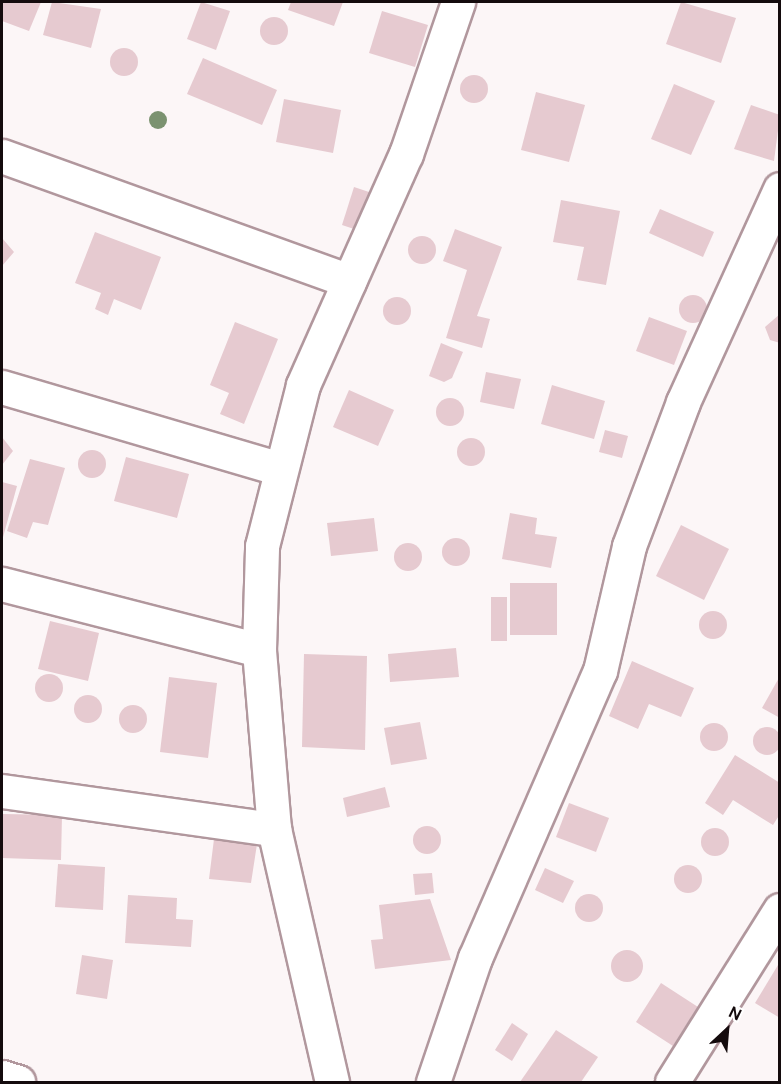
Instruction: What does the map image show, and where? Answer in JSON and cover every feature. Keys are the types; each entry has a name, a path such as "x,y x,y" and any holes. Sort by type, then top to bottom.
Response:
{"street":[{"path":"332,1083 274,830 259,650 262,546 278,468 303,385 405,154 457,2"},
{"path":"2,156 349,281"},
{"path":"433,1083 475,958 600,672 629,546 683,402 780,189"},
{"path":"2,387 278,468"},
{"path":"2,584 259,650"},
{"path":"2,791 274,830"},
{"path":"672,1083 780,910"},
{"path":"2,1077 18,1083"}],"building":[{"path":"2,2 41,2 29,31 2,21"},
{"path":"52,2 101,9 91,48 43,35"},
{"path":"201,2 230,11 216,50 187,39"},
{"path":"291,2 343,2 334,26 288,10"},
{"path":"681,2 736,18 721,63 666,44"},
{"path":"382,11 428,25 415,67 369,53"},
{"path":"274,17 284,21 288,31 284,41 274,45 264,41 260,31 264,21"},
{"path":"124,48 134,52 138,62 134,72 124,76 114,72 110,62 114,52"},
{"path":"203,58 277,90 262,125 187,94"},
{"path":"474,75 484,79 488,89 484,99 474,103 464,99 460,89 464,79"},
{"path":"674,84 715,101 691,155 651,139"},
{"path":"536,92 585,105 569,162 521,150"},
{"path":"284,99 341,110 333,153 276,142"},
{"path":"751,105 780,115 774,161 734,149"},
{"path":"354,187 372,193 360,231 342,225"},
{"path":"561,200 620,211 606,285 577,280 584,247 553,242"},
{"path":"660,209 714,232 703,257 649,233"},
{"path":"455,229 502,247 477,316 490,319 482,348 446,338 467,270 443,261"},
{"path":"95,232 161,257 141,310 114,299 108,315 95,309 101,293 75,283"},
{"path":"422,236 432,240 436,250 432,260 422,264 412,260 408,250 412,240"},
{"path":"2,238 14,252 2,266"},
{"path":"693,295 703,299 707,309 703,319 693,323 683,319 679,309 683,299"},
{"path":"397,297 407,301 411,311 407,321 397,325 387,321 383,311 387,301"},
{"path":"780,314 780,343 770,340 765,327"},
{"path":"649,317 687,331 674,365 636,351"},
{"path":"235,322 278,339 244,424 220,414 229,393 210,385"},
{"path":"441,343 463,352 452,378 444,382 429,376"},
{"path":"486,372 521,379 514,409 480,402"},
{"path":"552,385 605,401 594,439 541,424"},
{"path":"349,390 394,410 378,446 333,427"},
{"path":"450,398 460,402 464,412 460,422 450,426 440,422 436,412 440,402"},
{"path":"605,430 628,436 622,458 599,452"},
{"path":"2,437 13,451 2,465"},
{"path":"471,438 481,442 485,452 481,462 471,466 461,462 457,452 461,442"},
{"path":"92,450 102,454 106,464 102,474 92,478 82,474 78,464 82,454"},
{"path":"126,457 189,474 177,518 114,501"},
{"path":"30,459 65,468 48,525 33,522 27,538 7,531"},
{"path":"2,482 17,486 2,541"},
{"path":"510,513 537,518 535,534 557,537 551,568 502,559"},
{"path":"374,518 378,551 331,556 327,523"},
{"path":"681,525 729,549 704,600 656,576"},
{"path":"456,538 466,542 470,552 466,562 456,566 446,562 442,552 446,542"},
{"path":"408,543 418,547 422,557 418,567 408,571 398,567 394,557 398,547"},
{"path":"510,583 557,583 557,635 510,635"},
{"path":"491,597 507,597 507,641 491,641"},
{"path":"713,611 723,615 727,625 723,635 713,639 703,635 699,625 703,615"},
{"path":"50,621 99,633 88,681 38,669"},
{"path":"456,648 459,677 390,682 388,654"},
{"path":"304,654 367,656 365,750 302,747"},
{"path":"632,661 694,688 681,717 649,704 638,729 609,716"},
{"path":"49,674 59,678 63,688 59,698 49,702 39,698 35,688 39,678"},
{"path":"780,676 780,718 762,708"},
{"path":"169,677 217,683 208,758 160,752"},
{"path":"88,695 98,699 102,709 98,719 88,723 78,719 74,709 78,699"},
{"path":"133,705 143,709 147,719 143,729 133,733 123,729 119,719 123,709"},
{"path":"420,722 427,759 391,765 384,728"},
{"path":"714,723 724,727 728,737 724,747 714,751 704,747 700,737 704,727"},
{"path":"767,727 777,731 781,741 777,751 767,755 757,751 753,741 757,731"},
{"path":"735,755 780,783 780,814 773,825 733,800 723,815 705,803"},
{"path":"385,787 390,807 347,817 343,798"},
{"path":"569,803 609,818 596,852 556,837"},
{"path":"2,814 62,815 61,860 2,858"},
{"path":"427,826 437,830 441,840 437,850 427,854 417,850 413,840 417,830"},
{"path":"715,828 725,832 729,842 725,852 715,856 705,852 701,842 705,832"},
{"path":"214,839 257,844 251,883 209,879"},
{"path":"58,864 105,867 103,910 55,907"},
{"path":"688,865 698,869 702,879 698,889 688,893 678,889 674,879 678,869"},
{"path":"545,868 574,881 563,903 535,890"},
{"path":"432,873 434,893 415,895 413,874"},
{"path":"589,894 599,898 603,908 599,918 589,922 579,918 575,908 579,898"},
{"path":"128,895 177,898 176,919 193,920 191,947 125,943"},
{"path":"430,899 451,960 375,969 371,940 383,939 379,905"},
{"path":"627,950 638,955 643,966 638,977 627,982 616,977 611,966 616,955"},
{"path":"82,955 113,960 107,999 76,994"},
{"path":"778,965 780,966 780,1018 755,1003"},
{"path":"661,983 698,1007 673,1046 636,1022"},
{"path":"512,1023 528,1034 512,1061 495,1050"},
{"path":"556,1030 598,1057 581,1082 520,1082"}]}
